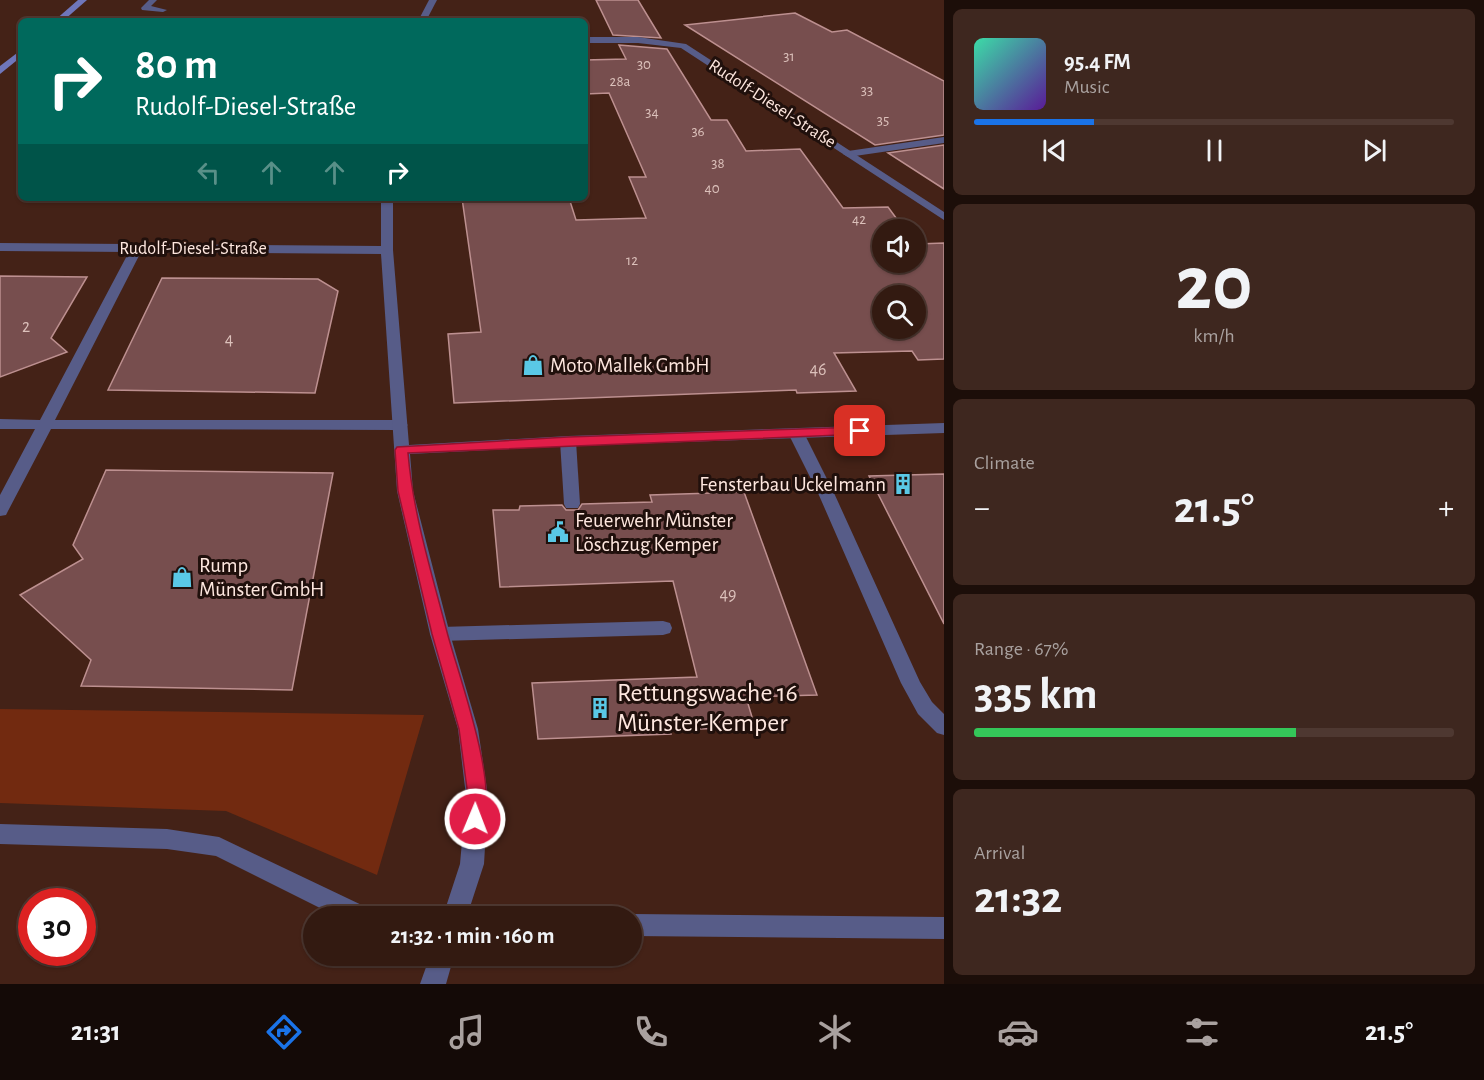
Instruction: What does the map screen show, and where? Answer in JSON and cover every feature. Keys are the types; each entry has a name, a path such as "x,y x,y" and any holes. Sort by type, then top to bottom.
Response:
{"main road":[{"path":"61,18 82,0"},
{"path":"0,70 18,55"}],"street":[{"path":"153,0 145,8 163,10"},
{"path":"424,18 433,0"},
{"name":"Rudolf-Diesel-Straße","path":"588,40 638,40 683,46 944,217"},
{"path":"848,154 944,140"},
{"path":"387,201 387,250 405,491 440,634 468,729 477,796 472,864 458,906"},
{"name":"Rudolf-Diesel-Straße","path":"0,247 387,250"},
{"path":"0,511 137,248"},
{"path":"0,424 400,425"},
{"path":"401,450 568,441 944,428"},
{"path":"796,433 826,493 911,683 925,708 944,727"},
{"path":"568,441 572,504"},
{"path":"440,634 663,628"},
{"path":"0,834 167,838 219,847 339,906"},
{"path":"642,926 944,928"},
{"path":"433,984 437,966"}],"shaded area":[{"path":"0,709 424,715 377,875 226,811 0,803"}],"building":[{"path":"596,0 638,0 661,38 613,35"},
{"path":"795,13 832,32 847,30 944,81 944,135 875,145 685,25"},
{"path":"619,45 667,49 711,120 727,120 746,151 800,149 843,208 888,207 897,219 872,219 872,273 926,273 926,244 944,243 944,359 918,360 912,351 834,353 856,391 797,393 796,390 454,403 448,334 481,332 462,201 570,201 576,220 646,218 629,177 646,177 609,93 588,94 588,60 626,59"},
{"path":"944,145 944,189 888,153"},
{"path":"0,276 87,277 51,338 67,352 0,377"},
{"path":"162,278 318,279 338,291 315,393 108,390"},
{"name":"Rump Münster GmbH","path":"106,470 333,473 292,690 81,686 91,660 20,595 83,559 73,545"},
{"path":"944,474 944,624 869,476"},
{"path":"744,492 817,695 746,697 755,727 670,730 671,734 538,739 532,683 697,677 673,581 500,587 493,510 519,510 520,506 562,505 566,510 578,510 582,504 652,502 650,495"}],"place":[{"name":"Moto Mallek GmbH","path":"533,365"},
{"name":"Fensterbau Uckelmann","path":"903,484"},
{"name":"Feuerwehr Münster Löschzug Kemper","path":"558,532"},
{"name":"Rump Münster GmbH","path":"182,577"},
{"name":"Rettungswache 16 Münster-Kemper","path":"600,708"}],"route":[{"path":"475,819 477,796 468,729 440,634 405,491 401,450 568,441 860,431"}]}
